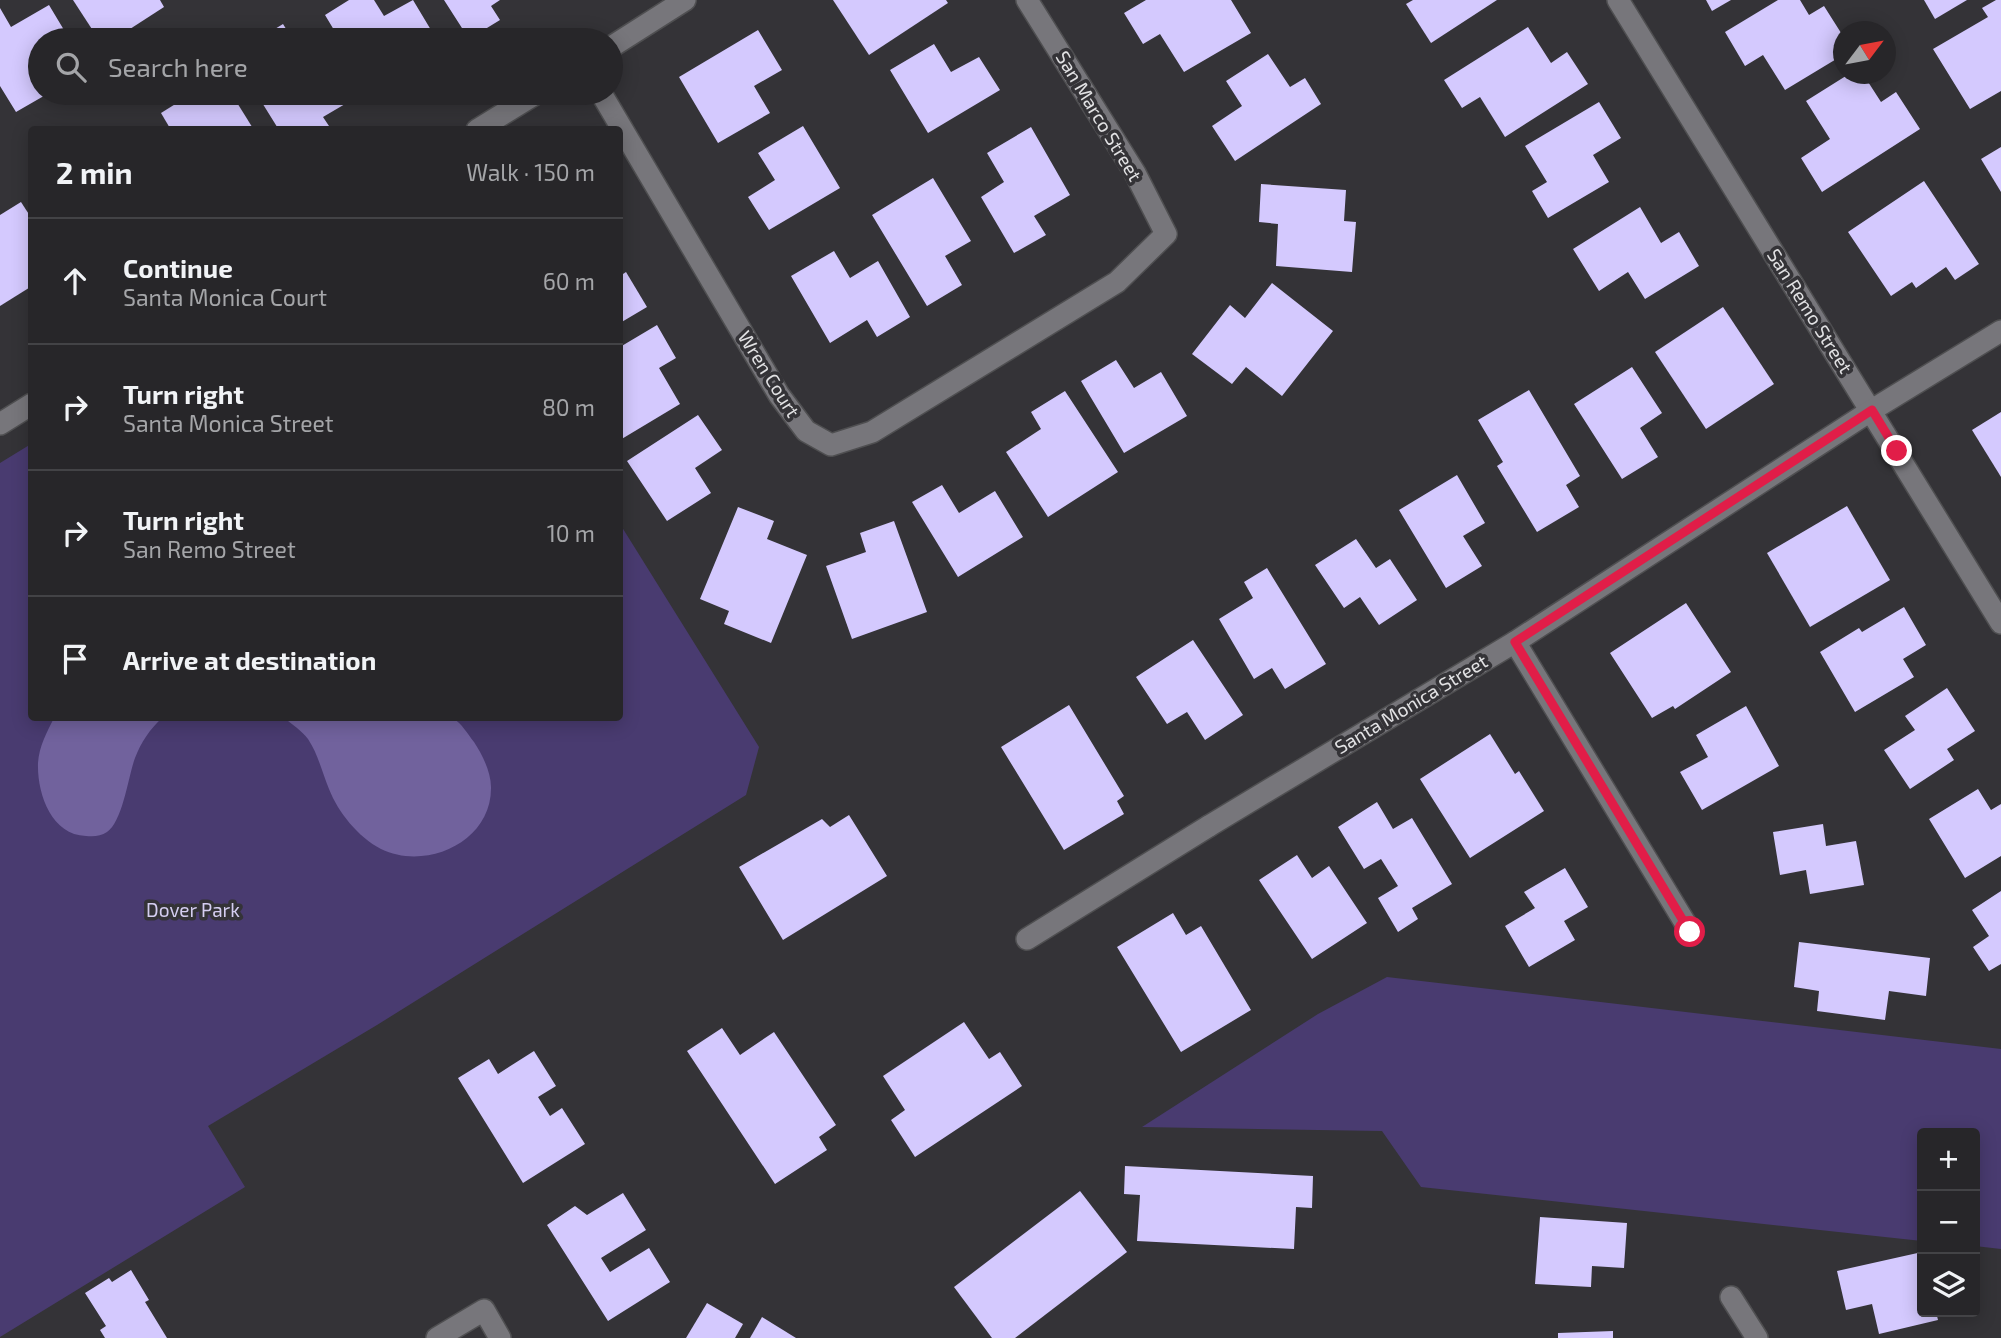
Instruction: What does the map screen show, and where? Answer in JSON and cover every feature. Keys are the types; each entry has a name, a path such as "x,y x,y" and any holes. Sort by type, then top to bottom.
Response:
{"street":[{"path":"623,39 685,0"},
{"name":"San Marco Street","path":"1027,0 1135,173 1166,234"},
{"name":"San Remo Street","path":"1618,0 2001,622"},
{"path":"483,126 518,105"},
{"name":"Wren Court","path":"608,105 620,126"},
{"name":"Wren Court","path":"623,130 779,395 806,430 831,445 872,432 1118,282 1166,234"},
{"name":"Santa Monica Street","path":"1027,939 1515,642 1872,410 2001,331"},
{"path":"0,424 28,406"},
{"path":"1515,642 1690,932"},
{"path":"1731,1297 1757,1338"},
{"path":"437,1338 484,1310 500,1338"}],"green space":[{"name":"Dover Park","path":"28,446 28,721 623,721 623,529 759,747 746,795 377,1025 208,1126 245,1187 0,1337 0,463"},
{"path":"1387,977 2001,1049 2001,1249 1980,1247 1980,1128 1917,1128 1917,1240 1421,1187 1382,1131 1142,1127 1318,1014"}],"shaded area":[{"path":"53,721 159,721 150,731 135,758 113,826 107,832 95,836 74,834 55,820 48,810 38,775 44,739"},
{"path":"288,721 456,721 474,742 489,775 491,787 488,806 481,823 468,837 436,854 399,855 381,849 364,838 343,815 308,739"}],"building":[{"path":"73,0 160,0 164,7 132,28 91,28"},
{"path":"349,0 374,0 384,16 413,0 430,28 333,28 325,15"},
{"path":"444,0 500,0 491,6 500,20 487,28 462,28"},
{"path":"833,0 946,0 948,3 869,55"},
{"path":"1146,0 1231,0 1251,33 1184,72 1160,34 1143,44 1124,13"},
{"path":"1413,0 1497,0 1431,43 1406,4"},
{"path":"1706,0 1731,0 1712,11"},
{"path":"1778,0 1800,0 1809,15 1824,6 1834,21 1833,61 1785,90 1763,55 1745,66 1725,32"},
{"path":"1924,0 1967,0 1935,19"},
{"path":"2001,0 2001,91 1970,109 1933,49 1988,17 1982,8"},
{"path":"49,5 63,28 28,28 28,105 16,112 0,86 0,8 11,27"},
{"path":"1528,27 1551,63 1567,52 1588,84 1505,137 1480,97 1462,108 1444,80"},
{"path":"758,30 782,70 754,86 770,113 718,143 679,77"},
{"path":"934,44 951,72 979,57 1000,90 928,133 890,70"},
{"path":"1268,54 1290,87 1305,78 1321,104 1235,161 1212,126 1242,106 1226,81"},
{"path":"1833,84 1869,84 1881,102 1896,92 1920,129 1822,192 1801,158 1830,139 1806,101"},
{"path":"1599,102 1621,138 1593,155 1609,182 1548,218 1532,191 1547,182 1525,146"},
{"path":"174,105 238,105 252,126 169,126 161,113"},
{"path":"263,105 343,105 323,117 329,126 277,126"},
{"path":"803,126 840,188 769,230 748,197 775,180 758,153"},
{"path":"1031,127 1070,195 1034,216 1046,235 1014,253 981,197 1004,182 987,153"},
{"path":"2001,147 2001,192 1981,159"},
{"path":"933,178 971,241 945,256 962,285 927,306 872,215"},
{"path":"1924,181 1979,264 1955,280 1946,267 1916,288 1912,282 1891,296 1848,232"},
{"path":"1261,184 1346,190 1344,221 1356,222 1352,272 1276,266 1278,224 1259,222"},
{"path":"21,202 28,213 28,288 0,306 0,215"},
{"path":"1640,207 1661,243 1679,232 1699,266 1645,299 1628,272 1599,291 1573,249"},
{"path":"834,251 850,278 878,261 910,317 877,337 867,320 830,343 791,276"},
{"path":"626,272 647,307 623,321 623,274"},
{"path":"1272,283 1333,331 1282,396 1246,367 1232,384 1192,354 1230,305 1245,318"},
{"path":"1723,307 1774,384 1706,429 1655,352"},
{"path":"657,325 676,358 659,368 680,404 623,438 623,345"},
{"path":"1116,360 1134,388 1161,372 1187,416 1124,453 1081,381"},
{"path":"1632,367 1662,413 1640,428 1658,457 1622,479 1574,404"},
{"path":"1529,390 1580,476 1566,485 1579,507 1537,532 1497,466 1503,462 1478,420"},
{"path":"1065,391 1118,472 1048,517 1006,452 1041,429 1031,412"},
{"path":"2001,412 2001,477 1972,430"},
{"path":"698,415 722,450 695,468 711,493 667,521 627,461"},
{"path":"1457,475 1485,523 1463,536 1482,566 1446,588 1399,510"},
{"path":"942,485 959,513 995,491 1023,537 958,577 912,502"},
{"path":"1847,506 1890,580 1810,627 1767,553"},
{"path":"738,507 774,521 767,539 807,555 771,643 724,624 729,611 700,599"},
{"path":"894,521 927,612 852,639 826,566 866,552 860,533"},
{"path":"1356,539 1376,568 1390,559 1417,600 1379,625 1360,597 1344,608 1315,565"},
{"path":"1267,568 1326,664 1285,689 1272,668 1254,679 1219,619 1253,598 1244,582"},
{"path":"1686,603 1731,672 1675,709 1673,706 1652,718 1610,653"},
{"path":"1904,607 1926,645 1903,659 1914,677 1855,712 1820,652 1859,628 1862,632"},
{"path":"1193,640 1243,715 1205,740 1187,712 1167,724 1136,677"},
{"path":"1947,688 1975,731 1947,749 1954,760 1910,789 1884,750 1915,730 1905,716"},
{"path":"1069,705 1124,796 1117,801 1124,814 1064,850 1001,747"},
{"path":"1746,706 1779,766 1702,810 1680,772 1708,757 1696,735"},
{"path":"1490,734 1515,774 1519,771 1544,811 1470,858 1420,779"},
{"path":"1978,789 1991,810 2001,804 2001,856 1965,878 1929,819"},
{"path":"1377,802 1393,829 1412,818 1452,884 1412,908 1418,919 1398,932 1378,898 1398,886 1381,859 1364,869 1338,827"},
{"path":"849,815 887,876 783,940 739,867 822,819 830,827"},
{"path":"1823,824 1826,846 1856,841 1864,885 1810,894 1806,870 1780,875 1773,832"},
{"path":"1297,855 1312,878 1329,866 1367,923 1312,959 1259,880"},
{"path":"1565,868 1588,907 1564,921 1575,940 1529,967 1505,926 1535,908 1524,892"},
{"path":"2001,891 2001,964 1989,971 1973,947 1989,936 1972,910"},
{"path":"1173,913 1186,935 1201,926 1251,1010 1181,1052 1117,947"},
{"path":"1799,942 1930,958 1926,996 1889,991 1885,1020 1817,1011 1819,991 1794,987"},
{"path":"964,1022 989,1059 1000,1052 1022,1086 915,1157 891,1120 905,1110 883,1076"},
{"path":"722,1028 740,1055 774,1032 836,1125 819,1137 827,1150 775,1184 687,1051"},
{"path":"534,1051 556,1086 538,1097 550,1116 562,1108 585,1144 523,1183 458,1078 489,1059 498,1074"},
{"path":"1125,1166 1313,1176 1312,1208 1296,1207 1294,1249 1137,1241 1140,1195 1124,1194"},
{"path":"1080,1191 1127,1252 1015,1338 992,1338 954,1287"},
{"path":"623,1193 646,1230 601,1258 610,1272 649,1248 670,1282 608,1321 547,1225 575,1206 587,1215"},
{"path":"1540,1217 1627,1223 1624,1268 1592,1266 1591,1287 1535,1284"},
{"path":"1917,1253 1917,1317 1937,1317 1938,1320 1879,1334 1872,1304 1846,1310 1837,1271"},
{"path":"131,1270 149,1300 145,1302 167,1338 105,1338 100,1330 106,1326 85,1293 109,1278 112,1282"},
{"path":"707,1303 743,1324 735,1338 686,1338"},
{"path":"762,1317 796,1338 750,1338"},
{"path":"1613,1331 1613,1338 1558,1338 1558,1333"}],"route":[{"path":"1690,932 1515,642 1872,410 1897,451"}]}
